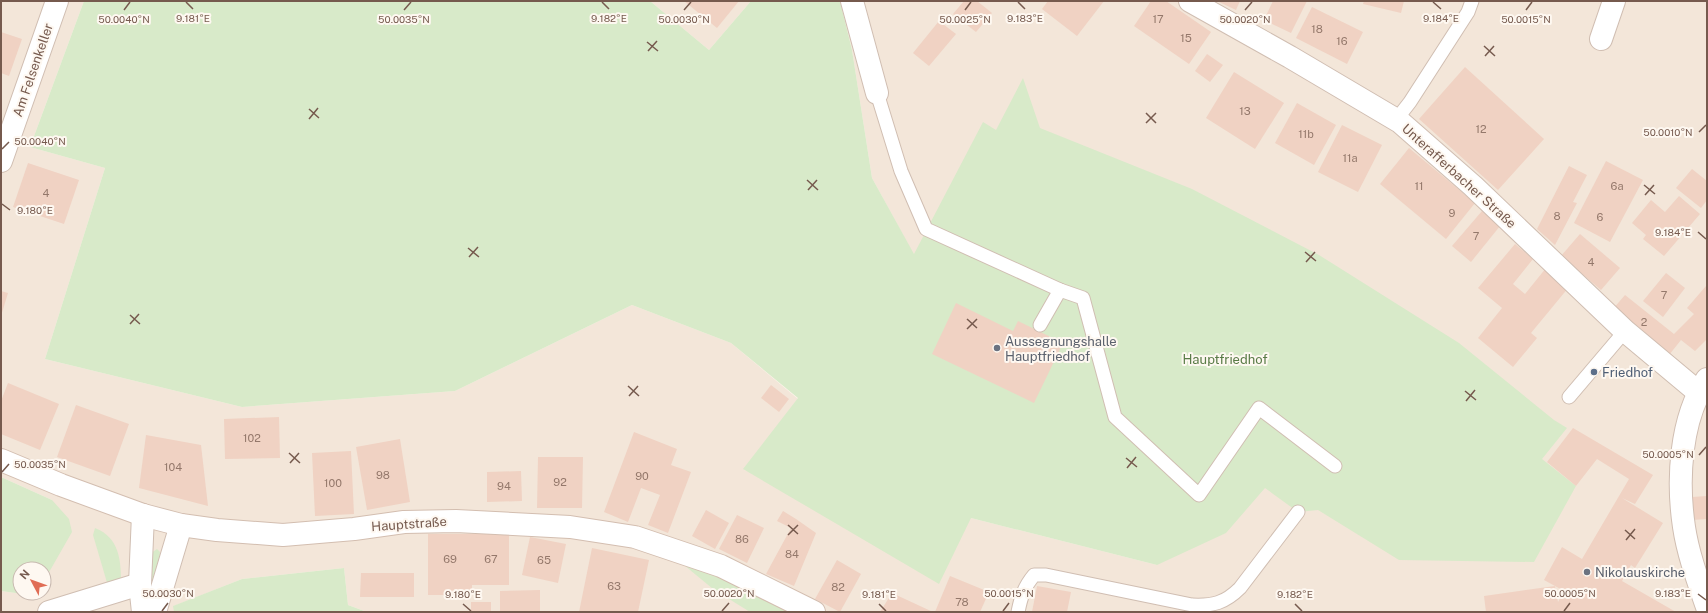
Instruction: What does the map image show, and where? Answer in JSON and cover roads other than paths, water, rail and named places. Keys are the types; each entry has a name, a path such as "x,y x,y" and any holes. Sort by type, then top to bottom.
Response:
{"street":[{"name":"Am Felsenkeller","path":"1,161 57,1"},
{"path":"852,1 877,93"},
{"name":"Unterafferbacher Straße","path":"1190,1 1290,57 1396,120 1473,186 1625,331 1703,385"},
{"path":"1601,39 1614,1"},
{"path":"1703,385 1688,424 1684,440 1681,491 1684,528 1697,577 1707,607"},
{"name":"Hauptstraße","path":"1,460 60,485 143,515 181,525 217,530 283,535 354,529 411,522 470,521 570,527 635,537 721,566 814,612"},
{"path":"143,515 140,584 143,612"},
{"path":"155,612 181,525"},
{"path":"49,612 140,584"}],"lane":[{"path":"1396,120 1410,102 1468,12 1472,1"},
{"path":"877,93 901,171 926,229 1060,290 1083,298 1115,418 1200,494 1259,408 1335,466"},
{"path":"1040,325 1060,290"},
{"path":"1568,397 1625,331"},
{"path":"1018,612 1026,584 1034,576 1046,575 1192,605 1208,606 1229,599 1240,588 1298,512"}],"place":[{"name":"Aussegnungshalle Hauptfriedhof","path":"997,348"},
{"name":"Friedhof","path":"1594,372"},
{"name":"Nikolauskirche","path":"1587,572"}],"park label":[{"name":"Hauptfriedhof","path":"1225,359"}]}
